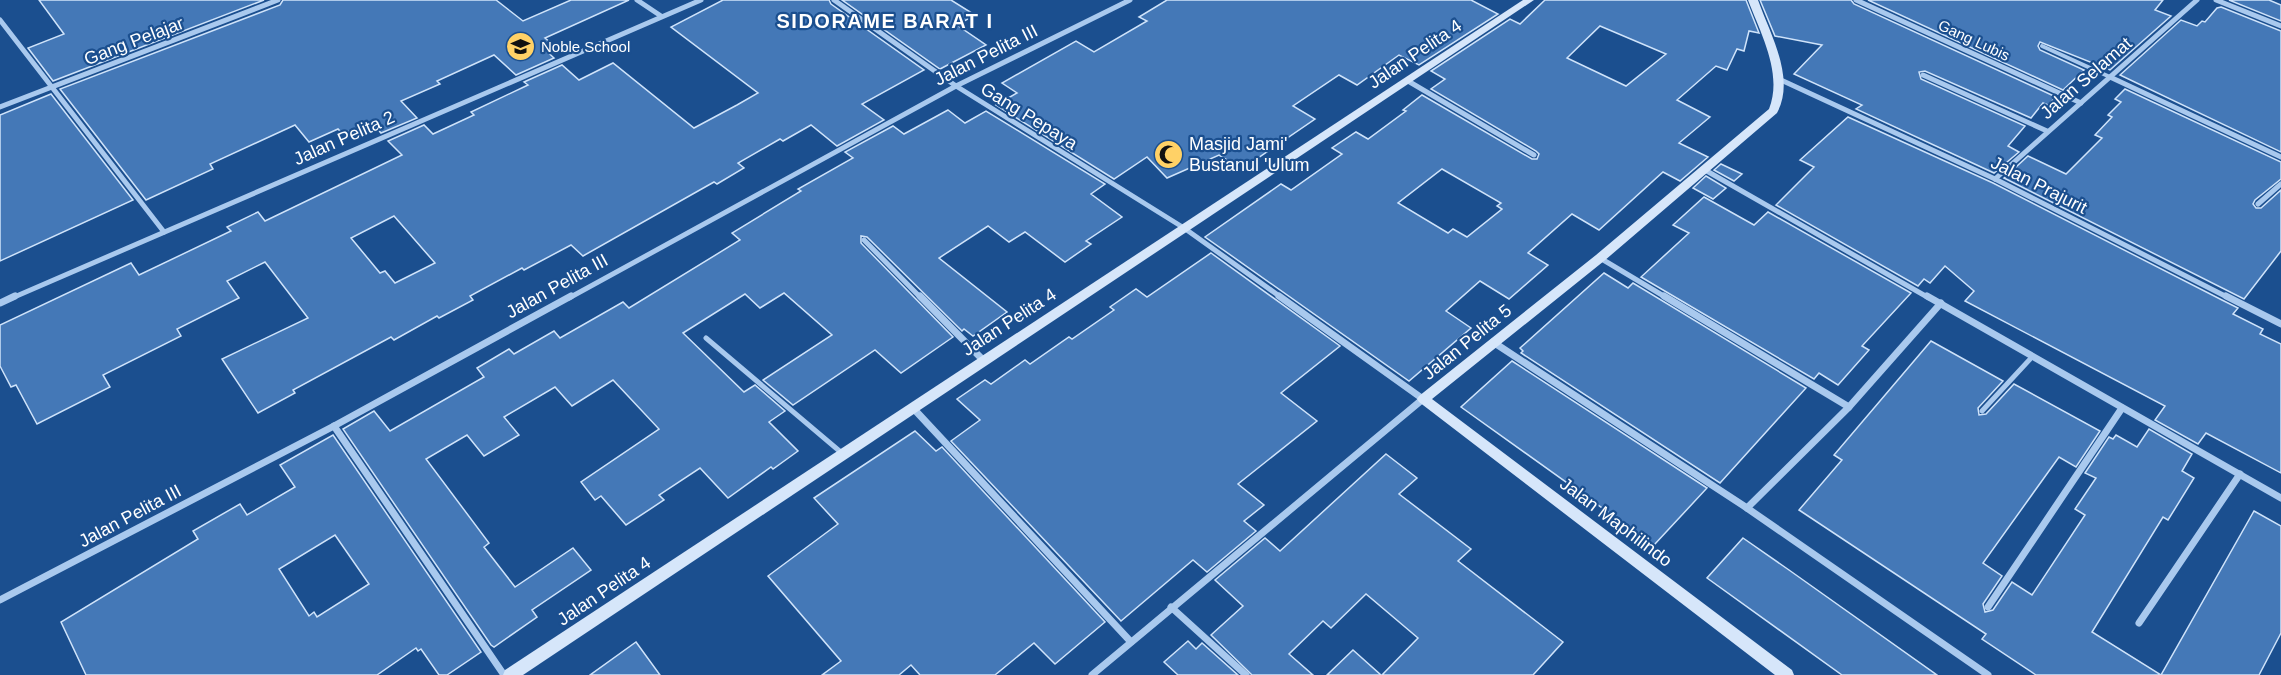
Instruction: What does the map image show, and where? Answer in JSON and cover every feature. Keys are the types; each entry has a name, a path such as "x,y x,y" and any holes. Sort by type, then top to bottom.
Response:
{"street":[{"name":"Gang Pelajar","path":"0,107 278,0"},
{"path":"637,0 661,16"},
{"name":"Jalan Pelita 2","path":"0,303 701,0"},
{"name":"Gang Pepaya","path":"834,0 956,86 1184,228 1423,399"},
{"name":"Jalan Pelita III","path":"0,600 334,426 956,86 1130,0"},
{"name":"Jalan Pelita 4","path":"510,675 1529,0"},
{"path":"1753,0 1781,81"},
{"name":"Gang Lubis","path":"1856,0 2080,103"},
{"name":"Jalan Selamat","path":"1995,179 2197,0"},
{"path":"2216,0 2281,26"},
{"path":"0,20 164,232"},
{"path":"1923,75 2047,131"},
{"path":"2110,77 2281,157"},
{"path":"1408,81 1534,155"},
{"name":"Jalan Pelita 5","path":"1092,675 1423,399 1600,258 1705,170 1773,111 1778,100 1781,81"},
{"name":"Jalan Prajurit","path":"1781,81 1995,179 2281,324"},
{"path":"1705,170 2281,498"},
{"path":"2258,204 2281,184"},
{"path":"864,240 984,361"},
{"path":"1600,258 1849,407"},
{"path":"1747,508 1849,407 1941,303"},
{"path":"1493,342 1747,508 1988,675"},
{"name":"Jalan Maphilindo","path":"1423,399 1787,675"},
{"path":"913,408 1131,642"},
{"path":"1988,607 2122,408"},
{"path":"334,426 504,675"},
{"path":"2139,623 2240,474"},
{"path":"1171,607 1246,675"}],"lane":[{"path":"2042,46 2110,77"},
{"path":"706,338 843,454"},
{"path":"1982,411 2033,356"}],"building":[{"path":"39,0 264,0 53,81 28,48 64,34"},
{"path":"283,0 496,0 523,21 571,0 629,0 545,38 551,43 542,47 554,58 516,75 494,55 437,81 440,84 401,101 417,118 381,133 371,122 343,134 338,129 309,142 295,125 210,164 213,169 146,200 60,89 280,5"},
{"path":"723,0 829,0 831,4 924,70 862,104 884,120 837,146 811,125 783,141 780,139 738,163 744,168 717,184 714,182 583,256 571,245 524,270 522,268 470,296 473,300 439,318 437,316 394,340 391,337 293,390 295,393 258,413 222,359 308,318 265,262 227,281 239,298 177,329 181,336 103,375 110,387 37,424 16,385 11,387 0,366 0,325 131,263 139,275 231,231 227,227 258,212 265,221 402,155 388,141 424,125 433,134 474,115 471,112 528,85 524,82 562,65 579,80 613,63 694,128 758,93 671,27","holes":["394,216 435,263 395,283 385,271 380,273 351,238"]},
{"path":"842,0 951,0 975,15 957,25 986,45 940,69"},
{"path":"1167,0 1471,0 1498,14 1419,65 1399,55 1357,85 1339,75 1293,106 1315,119 1242,169 1219,155 1167,178 1147,157 1114,179 996,105 1017,93 1002,83 1076,41 1094,52 1147,21 1139,17"},
{"path":"1545,0 1746,0 1759,33 1749,31 1744,51 1737,49 1727,70 1716,66 1677,100 1710,117 1679,143 1708,157 1680,181 1663,172 1599,230 1572,214 1528,253 1548,265 1509,299 1480,281 1446,311 1471,328 1409,381 1205,237 1281,184 1291,190 1342,154 1332,148 1356,132 1368,139 1406,111 1403,110 1422,95 1532,159 1537,159 1539,154 1536,151 1431,89 1445,79 1431,71 1510,19 1520,24","holes":["1600,26 1666,54 1626,86 1567,58","1442,169 1501,203 1497,206 1502,209 1467,237 1453,229 1448,233 1398,203"]},
{"path":"1760,0 1851,0 1854,4 2056,97 2048,105 2043,103 2031,118 1925,71 1919,72 1921,79 2025,126 2008,146 2019,152 1994,173 1856,109 1862,105 1794,74 1822,45 1775,36"},
{"path":"1868,0 2163,0 2155,10 2171,16 2110,70 2040,42 2038,46 2040,50 2084,70 2063,90"},
{"path":"2229,0 2269,0 2281,5 2281,21"},
{"path":"2221,7 2281,31 2281,152 2120,75 2181,20 2197,26 2202,21 2205,22 2217,8"},
{"path":"2125,89 2281,162 2281,179 2253,204 2256,208 2261,208 2281,190 2281,251 2244,299 2004,178 2028,156 2066,174 2102,138 2095,135 2112,117 2108,115 2121,102 2115,99"},
{"path":"51,94 133,200 0,261 0,115"},
{"path":"948,110 965,123 986,111 1105,184 1091,194 1122,217 1086,241 1091,244 1065,262 1025,232 1009,242 988,226 939,258 1007,312 973,336 964,329 962,331 867,237 861,236 861,243 953,337 901,373 875,350 793,405 763,380 832,335 784,293 760,308 745,294 683,333 744,392 755,385 785,411 769,422 798,451 728,498 700,468 659,495 664,500 626,525 601,496 595,500 581,482 659,429 613,380 572,406 555,387 504,417 519,435 484,456 467,435 426,459 489,543 484,547 515,587 573,548 591,570 532,610 537,617 494,647 491,645 343,429 374,411 390,431 484,377 477,368 509,349 514,354 554,331 560,338 623,302 629,308 740,240 732,233 801,191 798,189 853,158 845,152 893,126 904,134"},
{"path":"1848,117 1993,183 2238,308 2233,314 2263,329 2260,334 2281,344 2281,473 2206,433 2198,444 2155,420 2165,406 1965,301 1974,291 1945,266 1930,283 1924,279 1918,286 1776,205 1814,167 1800,160"},
{"path":"1721,164 1742,174 1734,181 1714,170"},
{"path":"1706,176 1726,188 1713,199 1693,188"},
{"path":"1704,197 1754,225 1768,212 1911,293 1862,346 1869,350 1838,385 1819,373 1814,379 1641,277 1689,233 1673,225"},
{"path":"1211,253 1340,346 1281,393 1317,421 1238,484 1264,505 1244,521 1256,531 1207,572 1193,560 1121,621 951,441 980,420 957,399 985,380 991,384 1025,360 1030,364 1069,337 1072,339 1114,310 1110,307 1136,289 1147,297"},
{"path":"1604,273 1628,288 1633,283 1806,388 1720,483 1521,353 1523,351 1520,348"},
{"path":"1931,341 2003,381 1978,408 1979,415 1986,414 2014,384 2100,431 2076,467 2059,457 1983,563 2002,576 1983,604 1985,612 1993,610 2012,582 2032,595 2085,515 2075,509 2096,478 2085,473 2109,437 2113,439 2116,435 2137,447 2149,429 2192,454 2182,471 2194,478 2168,520 2163,517 2092,632 2161,675 2036,675 1982,639 1986,634 1799,510 1842,460 1834,455"},
{"path":"1512,361 1707,488 1654,545 1461,407"},
{"path":"915,431 936,451 942,447 1105,622 1055,664 1034,643 995,675 920,675 911,665 899,675 822,675 841,661 768,576 838,524 814,498"},
{"path":"333,435 481,652 447,675 439,675 421,649 418,651 416,648 377,675 86,675 61,622 198,539 193,531 240,504 247,515 295,487 280,465","holes":["335,535 369,584 317,617 314,612 309,616 279,569"]},
{"path":"1386,454 1417,478 1399,494 1471,549 1458,561 1563,642 1533,675 1382,675 1418,638 1366,594 1331,628 1323,621 1289,654 1313,675 1252,675 1211,635 1243,606 1215,580 1265,538 1280,551"},
{"path":"2254,511 2281,526 2281,633 2259,675 2161,675"},
{"path":"1743,538 1937,675 1842,675 1707,578"},
{"path":"1188,641 1196,649 1202,643 1238,675 1178,675 1164,662"},
{"path":"636,642 660,675 590,675"},
{"path":"1353,650 1381,675 1327,675"}],"place":[{"name":"Noble School","path":"520,46"},
{"name":"Masjid Jami' Bustanul 'Ulum","path":"1168,154"}],"district":[{"name":"SIDORAME BARAT I","path":"885,21"}]}
